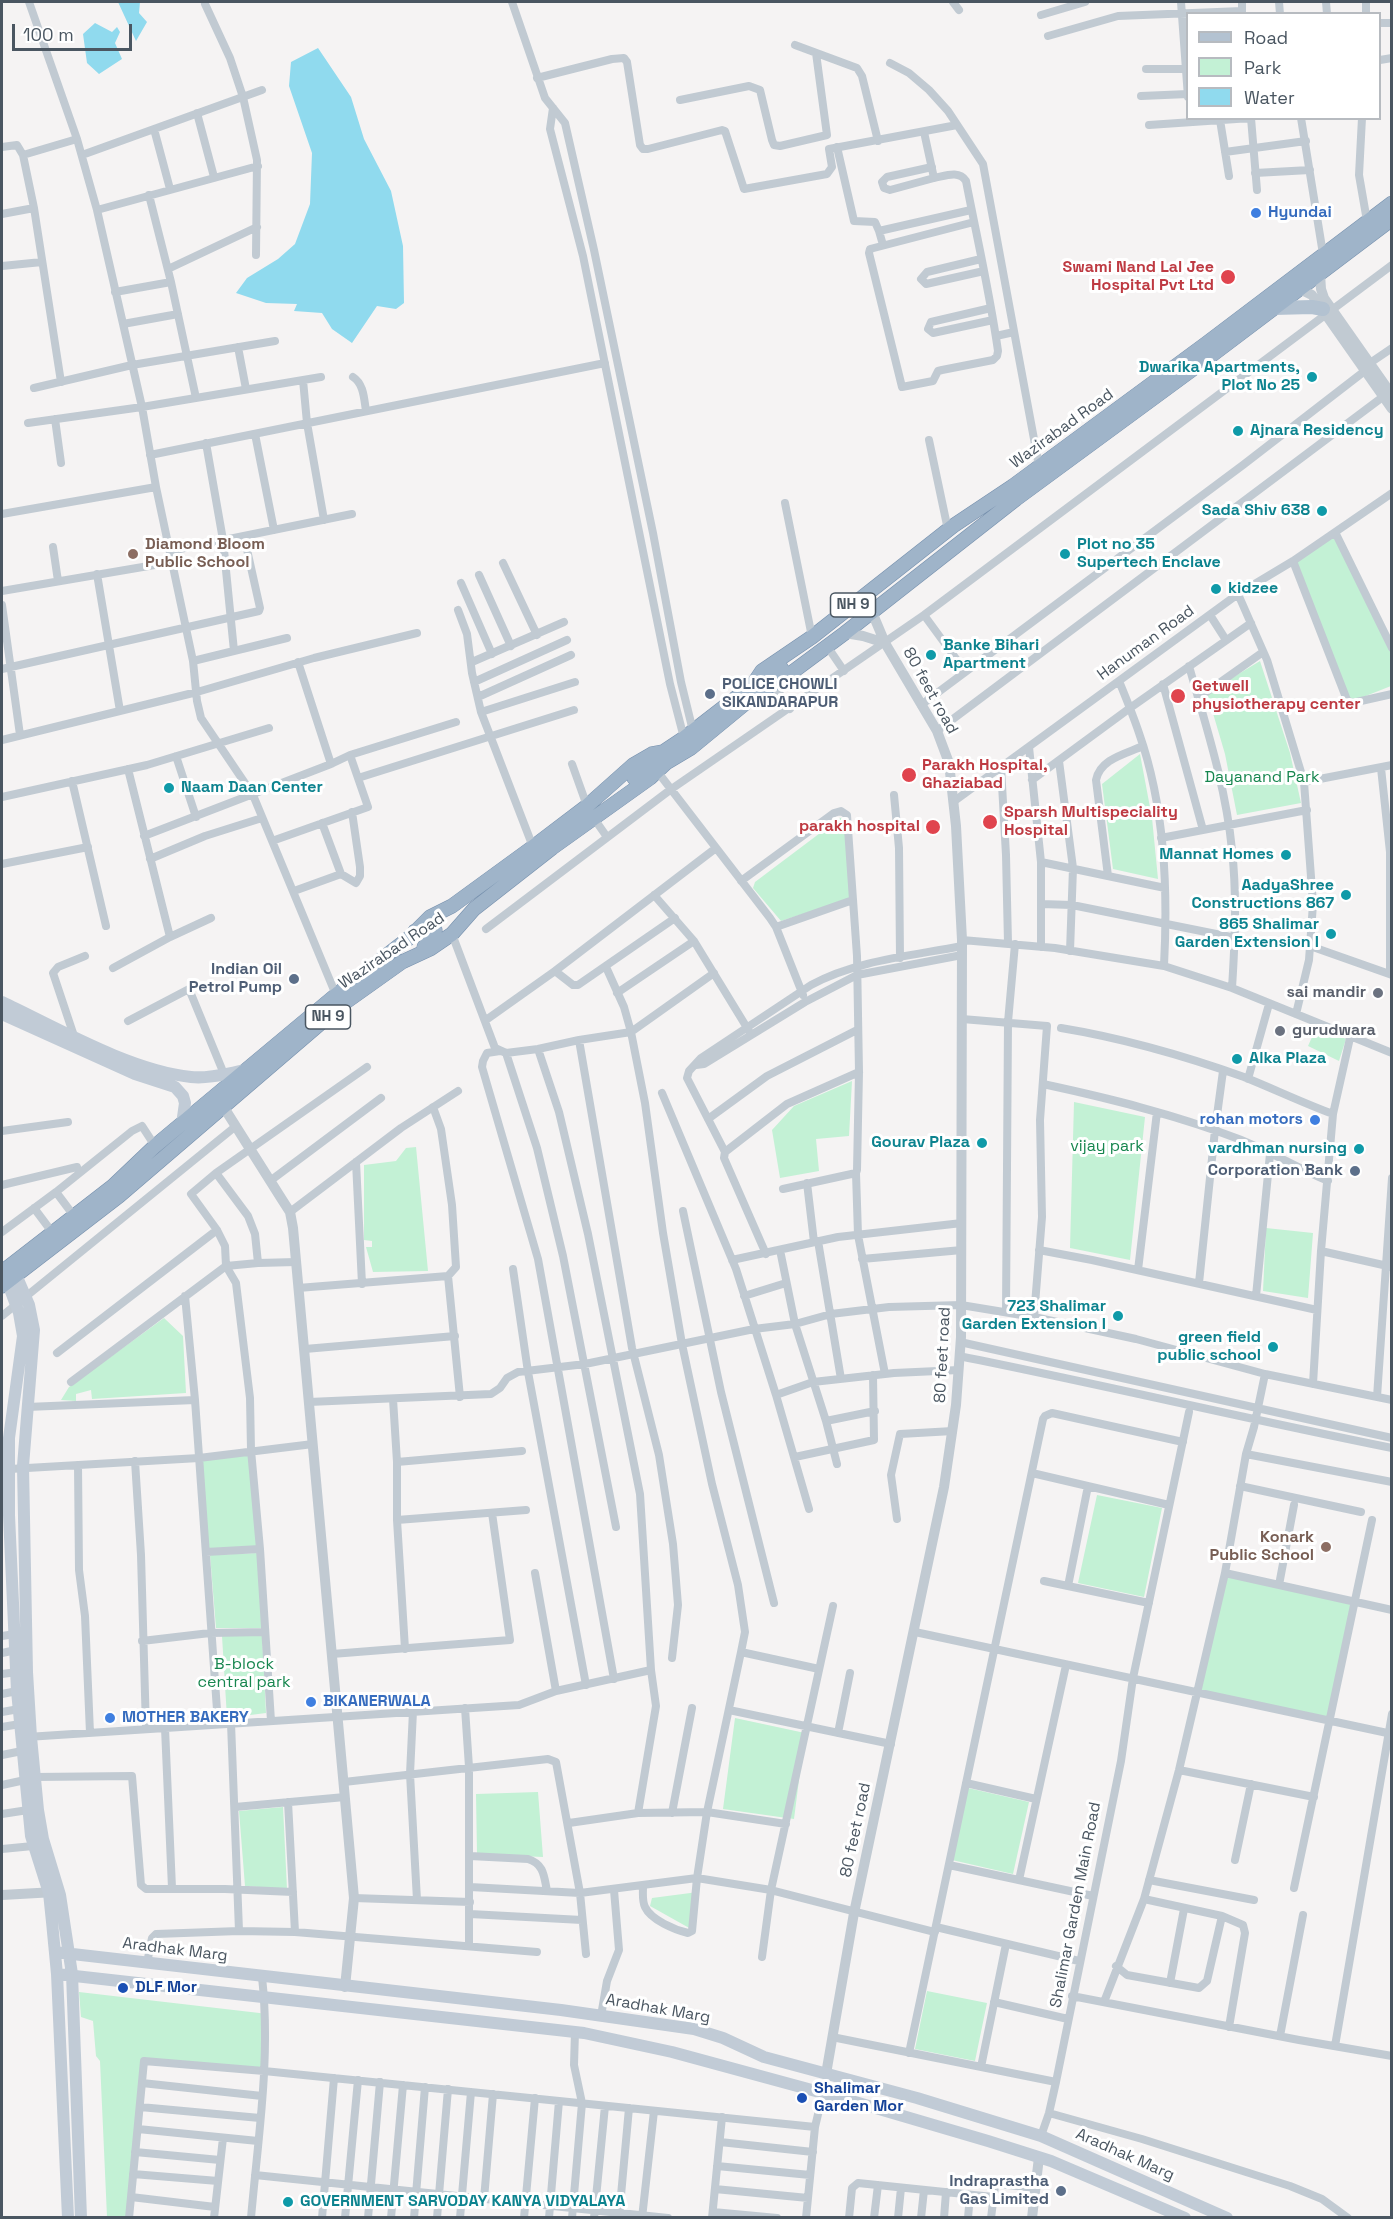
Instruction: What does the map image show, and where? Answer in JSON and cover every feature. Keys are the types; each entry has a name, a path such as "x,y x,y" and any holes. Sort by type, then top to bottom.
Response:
{"highway":[{"name":"Wazirabad Road","path":"764,685 762,671 812,637 950,528 1208,343 1392,203"},
{"name":"Wazirabad Road","path":"662,762 688,735 764,685 779,682 999,513 1392,219"},
{"name":"Wazirabad Road","path":"7,1278 52,1232 113,1186 155,1146 415,931 430,916 452,906 533,847 590,812 662,762 698,743 764,685"},
{"name":"Wazirabad Road","path":"7,1278 119,1196 343,1004 402,962 430,949 452,934 474,909 590,812 633,765 652,754 662,762"},
{"path":"415,931 426,927 436,932 418,954"}],"main road":[{"path":"1274,308 1312,307 1326,311"},
{"path":"2,1002 137,1064 192,1077 246,1070"},
{"path":"2,1014 135,1074 176,1087 185,1103 182,1124"},
{"path":"7,1278 21,1301 34,1330 27,1407 16,1469 5,1485 8,1600 15,1634 20,1724 26,1737 22,1751 72,1974 81,2217"},
{"path":"21,1301 23,1336 9,1438 16,1469 27,1672 26,1737 30,1779 28,1810 33,1846 54,1892 68,2217"},
{"name":"Aradhak Marg","path":"55,1952 694,2029 723,2038 764,2057 917,2098 1041,2136 1227,2217"},
{"name":"Aradhak Marg","path":"57,1974 575,2032 672,2052 823,2093 1039,2157 1185,2217"},
{"path":"591,2035 598,2016"}],"street":[{"path":"29,2 77,139 97,210 142,407 156,487 193,661 201,718 253,795 336,995"},
{"path":"512,2 545,98 565,123 626,404 681,682 688,735"},
{"path":"953,2 959,10"},
{"path":"1041,15 1085,2"},
{"path":"1181,2 1186,42"},
{"path":"1242,2 1242,12"},
{"path":"206,4 226,49 243,97 258,166 256,255"},
{"path":"1048,36 1118,16 1186,14"},
{"path":"795,45 857,68 862,75 878,141"},
{"path":"816,53 827,135 854,220 875,222 883,245"},
{"path":"537,78 620,57 624,58 627,62 640,145 648,149 722,130 727,134 744,189 827,174 832,167 833,148"},
{"path":"890,63 919,81 948,111 983,164 1039,466"},
{"path":"1146,69 1186,69"},
{"path":"680,100 749,86 760,90 774,145 780,146 827,135"},
{"path":"82,155 262,90"},
{"path":"1141,96 1186,95"},
{"path":"553,108 550,129 583,256 669,684 688,735"},
{"path":"197,113 214,177"},
{"path":"1149,125 1189,120 1220,120 1229,176"},
{"path":"1251,120 1257,190"},
{"path":"1301,120 1323,254"},
{"path":"1362,120 1359,175 1367,221"},
{"path":"833,148 957,125"},
{"path":"154,129 170,189"},
{"path":"924,132 934,178"},
{"path":"22,155 77,139"},
{"path":"1225,152 1306,141"},
{"path":"2,147 17,146 22,155 34,208 61,382"},
{"path":"97,210 258,166"},
{"path":"932,167 887,177 882,182 884,188 891,190 934,178 958,175 963,177 974,222 984,271 998,351 993,360 938,371 933,381 902,387 869,253 873,247 974,222"},
{"path":"1255,174 1310,170"},
{"path":"149,195 168,268 196,398"},
{"path":"2,214 34,208"},
{"path":"879,231 971,210"},
{"path":"168,268 257,227"},
{"path":"981,259 927,272 921,279 926,284 984,271"},
{"path":"2,266 42,262"},
{"path":"486,929 670,790 924,615 1326,311 1392,265"},
{"path":"1320,274 1326,311"},
{"path":"115,292 171,282"},
{"path":"1300,289 1312,295 1326,311 1388,395 1392,409"},
{"path":"991,308 931,322 928,329 933,333 993,320"},
{"path":"123,324 178,314"},
{"path":"996,336 1014,332"},
{"path":"34,388 132,365 275,341"},
{"path":"238,347 246,389"},
{"path":"921,705 1243,465 1392,348"},
{"path":"150,455 604,363"},
{"path":"28,423 142,407 321,377"},
{"path":"353,377 362,387 366,411"},
{"path":"303,380 307,423 324,520"},
{"path":"937,731 1388,395"},
{"path":"614,406 626,404"},
{"path":"55,419 61,463"},
{"path":"255,434 274,530"},
{"path":"929,440 950,528"},
{"path":"206,443 223,540 234,651"},
{"path":"2,514 156,487"},
{"name":"Hanuman Road","path":"953,802 1238,594 1293,561 1392,494"},
{"path":"785,503 812,637"},
{"path":"170,550 352,514"},
{"path":"1335,532 1392,648"},
{"path":"6,668 259,611 244,536"},
{"path":"53,547 58,581"},
{"path":"2,591 172,561"},
{"path":"1293,561 1347,700 1352,703 1392,694"},
{"path":"503,563 537,634"},
{"path":"97,574 120,711"},
{"path":"479,575 511,646"},
{"path":"460,583 492,654"},
{"path":"1238,594 1263,652 1304,782 1313,904 1309,960 1296,1014"},
{"path":"2,605 6,668 20,735"},
{"path":"458,610 467,634 480,712 533,847"},
{"name":"80 feet road","path":"826,2074 854,1913 944,1487 953,1431 960,1342 962,947 949,763 937,731 885,643 872,612"},
{"path":"924,615 965,671"},
{"path":"1210,615 1226,640"},
{"path":"472,662 564,622"},
{"path":"1032,780 1251,623"},
{"path":"2,740 197,692 298,662 417,633"},
{"name":"80 feet road","path":"845,633 885,643"},
{"path":"193,661 287,638"},
{"path":"474,682 567,640"},
{"path":"827,646 844,671"},
{"path":"1198,698 1263,652"},
{"path":"478,697 572,656"},
{"path":"298,662 331,764"},
{"path":"1189,666 1219,777 1229,825 1236,938 1232,988"},
{"path":"1119,681 1143,746 1154,787 1166,888 1164,966"},
{"path":"480,712 575,682"},
{"path":"1163,684 1203,830"},
{"path":"764,685 790,709"},
{"path":"358,778 574,710"},
{"path":"144,836 331,764 350,754 456,723"},
{"path":"2,797 128,769 268,729"},
{"path":"1108,876 1096,780 1097,772 1104,764 1143,746"},
{"path":"1029,747 1041,862 1041,946"},
{"path":"272,841 368,807 350,754"},
{"path":"176,756 196,816"},
{"path":"1059,761 1073,868 1071,951"},
{"path":"662,762 670,790 776,927 805,1002"},
{"path":"573,764 590,812 607,837"},
{"path":"1304,782 1392,765"},
{"path":"1001,767 1012,944 1008,1022 1006,1312"},
{"path":"1310,946 1391,975 1391,852 1381,768"},
{"path":"128,769 170,937"},
{"path":"72,781 106,926"},
{"path":"894,795 899,848 900,958"},
{"path":"1161,838 1307,810"},
{"path":"741,881 834,813 841,811 847,815 857,970 858,1235 885,1374"},
{"path":"322,823 341,874 356,883 360,876 352,813"},
{"path":"150,859 206,836 262,818"},
{"path":"2,864 88,847"},
{"path":"486,1020 555,971 717,848"},
{"path":"1041,862 1166,888"},
{"path":"294,891 341,874"},
{"path":"654,895 694,941 749,1030"},
{"path":"776,927 853,900"},
{"path":"1041,904 1072,905 1236,938"},
{"path":"113,968 211,918"},
{"path":"555,971 573,985 578,985 675,918"},
{"path":"452,934 495,1048 503,1052 537,1148 563,1256 615,1527"},
{"path":"618,993 694,941"},
{"path":"766,1254 724,1158 725,1152 687,1078 689,1071 696,1065 704,1064 801,992 822,980 900,958 962,947 1012,944 1041,946 1164,966 1232,988 1350,1038 1392,1053"},
{"path":"749,1030 805,1002 857,970 962,947"},
{"path":"74,1036 53,973 58,967 85,956"},
{"path":"606,967 618,993 631,1032 645,1103 682,1344 712,1484 738,1586 745,1632 707,1812 697,1878 693,1927 688,1933 671,1927 648,1911 643,1901 643,1887"},
{"path":"614,1679 538,1259 482,1067 488,1053 538,1049 631,1032 714,973"},
{"path":"128,1021 189,989 224,1074"},
{"path":"1248,1079 1269,1004"},
{"path":"962,1019 1047,1026 1040,1120 1042,1217 1034,1317"},
{"path":"1061,1028 1175,1055 1248,1079 1334,1114"},
{"path":"708,1119 767,1076 857,1030"},
{"path":"1313,1384 1321,1251 1334,1114 1350,1038"},
{"path":"579,1040 634,1354 660,1455 674,1544 678,1605 672,1658"},
{"path":"538,1049 562,1123 588,1234 640,1494 651,1670 655,1690 655,1717 638,1813"},
{"path":"271,1721 251,1450 250,1398 236,1283 226,1266 225,1246 217,1230 191,1194 216,1173 367,1067"},
{"path":"1198,1283 1223,1071"},
{"path":"725,1152 787,1104 859,1072"},
{"path":"1043,1084 1156,1112 1215,1130 1328,1181"},
{"path":"290,1212 401,1128 458,1091"},
{"path":"662,1093 732,1260 776,1395 809,1509"},
{"path":"270,1181 381,1098"},
{"path":"223,1106 290,1212 294,1228 354,1898 345,1987"},
{"path":"298,1288 448,1276 456,1267 452,1205 441,1129 434,1107"},
{"path":"1138,1270 1156,1112"},
{"path":"2,1131 68,1122"},
{"path":"2,1232 132,1131 142,1126 155,1146"},
{"path":"2,1316 236,1126"},
{"path":"1256,1296 1270,1154"},
{"path":"356,1162 362,1284"},
{"path":"2,1185 76,1167"},
{"path":"216,1173 248,1216 255,1234 258,1263"},
{"path":"783,1188 856,1173"},
{"path":"807,1183 841,1379"},
{"path":"1377,1397 1388,1266 1391,1184"},
{"path":"56,1192 74,1216"},
{"path":"34,1208 52,1232"},
{"path":"683,1211 709,1339 774,1603"},
{"path":"732,1260 858,1235 962,1223"},
{"path":"57,1353 217,1230"},
{"path":"780,1250 795,1324 826,1421 837,1464"},
{"path":"862,1259 962,1250"},
{"path":"1039,1250 1317,1310"},
{"path":"1321,1251 1388,1266"},
{"path":"71,1382 226,1266 296,1262"},
{"path":"513,1269 528,1372 586,1685"},
{"path":"448,1276 460,1396"},
{"path":"744,1296 786,1283"},
{"path":"185,1296 195,1400 218,1724"},
{"path":"309,1402 491,1394 511,1375 585,1364 754,1329 795,1324 831,1314 874,1309 961,1305 1034,1317 1136,1339 1265,1374 1392,1400"},
{"path":"305,1349 455,1336"},
{"path":"960,1342 1392,1438"},
{"path":"959,1356 1392,1448"},
{"path":"776,1395 813,1382 885,1374 958,1370"},
{"path":"1104,2001 1144,1899 1179,1770 1225,1573 1246,1454 1256,1420 1265,1374"},
{"path":"795,1457 874,1440 873,1375"},
{"path":"393,1399 397,1462 397,1520 405,1649"},
{"path":"27,1407 195,1400"},
{"path":"826,1421 875,1411"},
{"name":"Shalimar Garden Main Road","path":"1041,2136 1056,2082 1121,1761 1133,1678 1189,1412"},
{"path":"909,2053 1043,1419 1048,1414 1183,1442"},
{"path":"897,1519 891,1475 900,1434 953,1431"},
{"path":"16,1469 199,1458 313,1444"},
{"path":"397,1462 522,1451"},
{"path":"1246,1454 1392,1482"},
{"path":"135,1461 141,1555 146,1730"},
{"path":"78,1465 79,1570 85,1616 90,1733"},
{"path":"1032,1473 1169,1505"},
{"path":"1068,1586 1088,1486"},
{"path":"1240,1486 1360,1512"},
{"path":"1279,1585 1294,1505"},
{"path":"397,1520 526,1510"},
{"path":"332,1654 510,1640 492,1513"},
{"path":"1294,1888 1372,1520"},
{"path":"206,1552 260,1549"},
{"path":"535,1573 556,1691"},
{"path":"1225,1573 1392,1610"},
{"path":"1044,1581 1149,1603"},
{"path":"762,1957 771,1890 833,1606"},
{"path":"142,1641 210,1633 265,1632"},
{"path":"915,1632 1390,1734"},
{"path":"2,1636 15,1634"},
{"path":"2,1653 16,1650"},
{"path":"741,1652 819,1669"},
{"path":"1018,1881 1066,1665"},
{"path":"26,1737 519,1705 556,1691 651,1670"},
{"path":"2,1674 17,1671"},
{"path":"838,1733 850,1673"},
{"path":"2,1694 17,1691"},
{"path":"465,1708 469,1767 469,1946"},
{"path":"672,1813 692,1708"},
{"path":"2,1712 19,1709"},
{"path":"729,1710 891,1744"},
{"path":"413,1711 410,1774 417,1900"},
{"path":"1335,2046 1392,1714"},
{"path":"231,1723 240,1931"},
{"path":"2,1727 20,1724"},
{"path":"165,1728 172,1888"},
{"path":"2,1755 22,1751"},
{"path":"344,1782 553,1759 558,1766 569,1823 580,1893 586,1953"},
{"path":"1179,1770 1314,1797"},
{"path":"2,1785 30,1779 132,1776 141,1885 146,1889 293,1892"},
{"path":"966,1783 1036,1799"},
{"path":"1235,1860 1251,1784"},
{"path":"235,1807 345,1797"},
{"path":"288,1802 295,1932"},
{"path":"2,1814 28,1810"},
{"path":"569,1823 638,1813 707,1812 786,1824"},
{"path":"2,1849 33,1846"},
{"path":"470,1856 528,1859 536,1862 542,1869 547,1891"},
{"path":"949,1865 1093,1896"},
{"path":"470,1887 580,1893 643,1887 697,1878 771,1890 854,1913 1079,1961"},
{"path":"1149,1880 1254,1900"},
{"path":"598,2016 619,1950 614,1890"},
{"path":"2,1895 54,1892"},
{"path":"354,1898 470,1902"},
{"path":"1144,1899 1222,1916 1243,1925 1245,1933 1229,2027"},
{"path":"1170,1983 1184,1909"},
{"path":"470,1914 582,1920"},
{"path":"1280,2036 1303,1915"},
{"path":"1116,1966 1127,1975 1200,1988 1205,1984 1222,1916"},
{"path":"147,1963 152,1938 156,1934 240,1931 295,1932 537,1952"},
{"path":"981,2067 1006,1944"},
{"path":"251,2217 264,2071 262,1977"},
{"path":"1072,1996 1335,2046 1391,2053"},
{"path":"994,2002 1068,2019"},
{"path":"572,2217 582,2103 574,2065 575,2032"},
{"path":"832,2037 1056,2082"},
{"path":"129,2217 144,2061 380,2082 815,2127"},
{"path":"322,2217 334,2078"},
{"path":"345,2217 358,2080"},
{"path":"368,2217 380,2082"},
{"path":"142,2083 262,2096"},
{"path":"391,2217 403,2085"},
{"path":"414,2217 425,2087"},
{"path":"437,2217 448,2089"},
{"path":"460,2217 471,2092"},
{"path":"806,2217 815,2127 823,2093"},
{"path":"484,2199 493,2094"},
{"path":"524,2217 535,2098"},
{"path":"549,2217 559,2101"},
{"path":"594,2214 605,2106"},
{"path":"140,2107 260,2118"},
{"path":"619,2215 629,2108"},
{"path":"642,2216 654,2111"},
{"path":"1049,2113 1288,2185 1322,2199 1348,2217"},
{"path":"722,2117 712,2214 777,2217"},
{"path":"138,2129 258,2141"},
{"path":"214,2217 223,2138"},
{"path":"720,2142 813,2152"},
{"path":"135,2152 220,2160"},
{"path":"1032,2217 1039,2157"},
{"path":"717,2166 810,2175"},
{"path":"133,2174 218,2181"},
{"path":"255,2175 550,2205 594,2214 668,2217"},
{"path":"849,2217 854,2185 858,2183 993,2197"},
{"path":"991,2217 994,2188 997,2184 1035,2188"},
{"path":"874,2217 878,2185"},
{"path":"898,2217 901,2188"},
{"path":"715,2189 808,2198"},
{"path":"921,2217 924,2190"},
{"path":"944,2217 946,2192"},
{"path":"968,2217 970,2195"},
{"path":"131,2197 215,2206"}],"green space":[{"path":"1335,532 1391,648 1391,686 1348,703 1293,561"},
{"name":"Dayanand Park","path":"1260,661 1290,753 1301,803 1237,815 1225,754 1207,693"},
{"path":"1140,754 1152,818 1158,879 1113,869 1102,784"},
{"path":"849,817 856,897 781,921 753,888 755,882 840,818"},
{"path":"1317,1026 1346,1039 1339,1061 1308,1046"},
{"path":"852,1081 849,1136 816,1139 819,1171 780,1178 772,1130 794,1106"},
{"name":"vijay park","path":"1074,1102 1145,1117 1130,1260 1070,1248"},
{"path":"416,1147 428,1271 373,1272 366,1247 372,1247 372,1241 364,1240 364,1165 396,1161 406,1148"},
{"path":"1266,1228 1313,1233 1308,1298 1263,1291"},
{"path":"164,1318 183,1336 186,1393 92,1399 91,1390 76,1394 76,1401 61,1400 69,1387"},
{"path":"250,1452 257,1547 209,1550 200,1459"},
{"path":"1097,1495 1162,1508 1144,1597 1078,1583"},
{"path":"258,1553 263,1628 216,1628 210,1555"},
{"path":"1225,1573 1355,1602 1330,1722 1198,1694"},
{"name":"B-block central park","path":"262,1635 266,1713 227,1718 222,1636"},
{"path":"735,1718 805,1733 794,1819 723,1809"},
{"path":"968,1788 1029,1802 1013,1874 952,1860"},
{"path":"538,1792 543,1857 477,1854 476,1794"},
{"path":"283,1807 287,1889 245,1886 239,1811"},
{"path":"698,1892 691,1929 650,1906 652,1898"},
{"path":"927,1991 987,2003 975,2061 915,2049"},
{"path":"79,1992 268,2014 262,2068 145,2058 126,2217 107,2217 100,2061 96,2056 93,2021 81,2017"}],"water":[{"path":"118,2 140,2 139,13 147,22 136,41"},
{"path":"95,23 112,32 117,27 120,32 115,43 122,59 99,74 87,63 83,34"},
{"path":"318,48 351,97 364,139 391,191 403,246 404,303 396,309 377,306 352,343 332,329 322,313 294,311 297,304 266,303 236,293 247,278 278,259 295,244 310,204 312,153 289,86 291,62"}],"place":[{"name":"Hyundai","path":"1256,213"},
{"name":"Swami Nand Lal Jee Hospital Pvt Ltd","path":"1228,277"},
{"name":"Dwarika Apartments, Plot No 25","path":"1312,377"},
{"name":"Ajnara Residency","path":"1238,431"},
{"name":"Sada Shiv 638","path":"1322,511"},
{"name":"Diamond Bloom Public School","path":"133,554"},
{"name":"Plot no 35 Supertech Enclave","path":"1065,554"},
{"name":"kidzee","path":"1216,589"},
{"name":"Banke Bihari Apartment","path":"931,655"},
{"name":"POLICE CHOWLI SIKANDARAPUR","path":"710,694"},
{"name":"Getwell physiotherapy center","path":"1178,696"},
{"name":"Parakh Hospital, Ghaziabad","path":"909,775"},
{"name":"Naam Daan Center","path":"169,788"},
{"name":"Sparsh Multispeciality Hospital","path":"990,822"},
{"name":"parakh hospital","path":"933,827"},
{"name":"Mannat Homes","path":"1286,855"},
{"name":"AadyaShree Constructions 867","path":"1346,895"},
{"name":"865 Shalimar Garden Extension I","path":"1331,934"},
{"name":"Indian Oil Petrol Pump","path":"294,979"},
{"name":"sai mandir","path":"1378,993"},
{"name":"gurudwara","path":"1280,1031"},
{"name":"Alka Plaza","path":"1237,1059"},
{"name":"rohan motors","path":"1315,1120"},
{"name":"Gourav Plaza","path":"982,1143"},
{"name":"vardhman nursing","path":"1359,1149"},
{"name":"Corporation Bank","path":"1355,1171"},
{"name":"723 Shalimar Garden Extension I","path":"1118,1316"},
{"name":"green field public school","path":"1273,1347"},
{"name":"Konark Public School","path":"1326,1547"},
{"name":"BIKANERWALA","path":"311,1702"},
{"name":"MOTHER BAKERY","path":"110,1718"},
{"name":"DLF Mor","path":"123,1988"},
{"name":"Shalimar Garden Mor","path":"802,2098"},
{"name":"Indraprastha Gas Limited","path":"1061,2191"},
{"name":"GOVERNMENT SARVODAY KANYA VIDYALAYA","path":"288,2202"}]}
